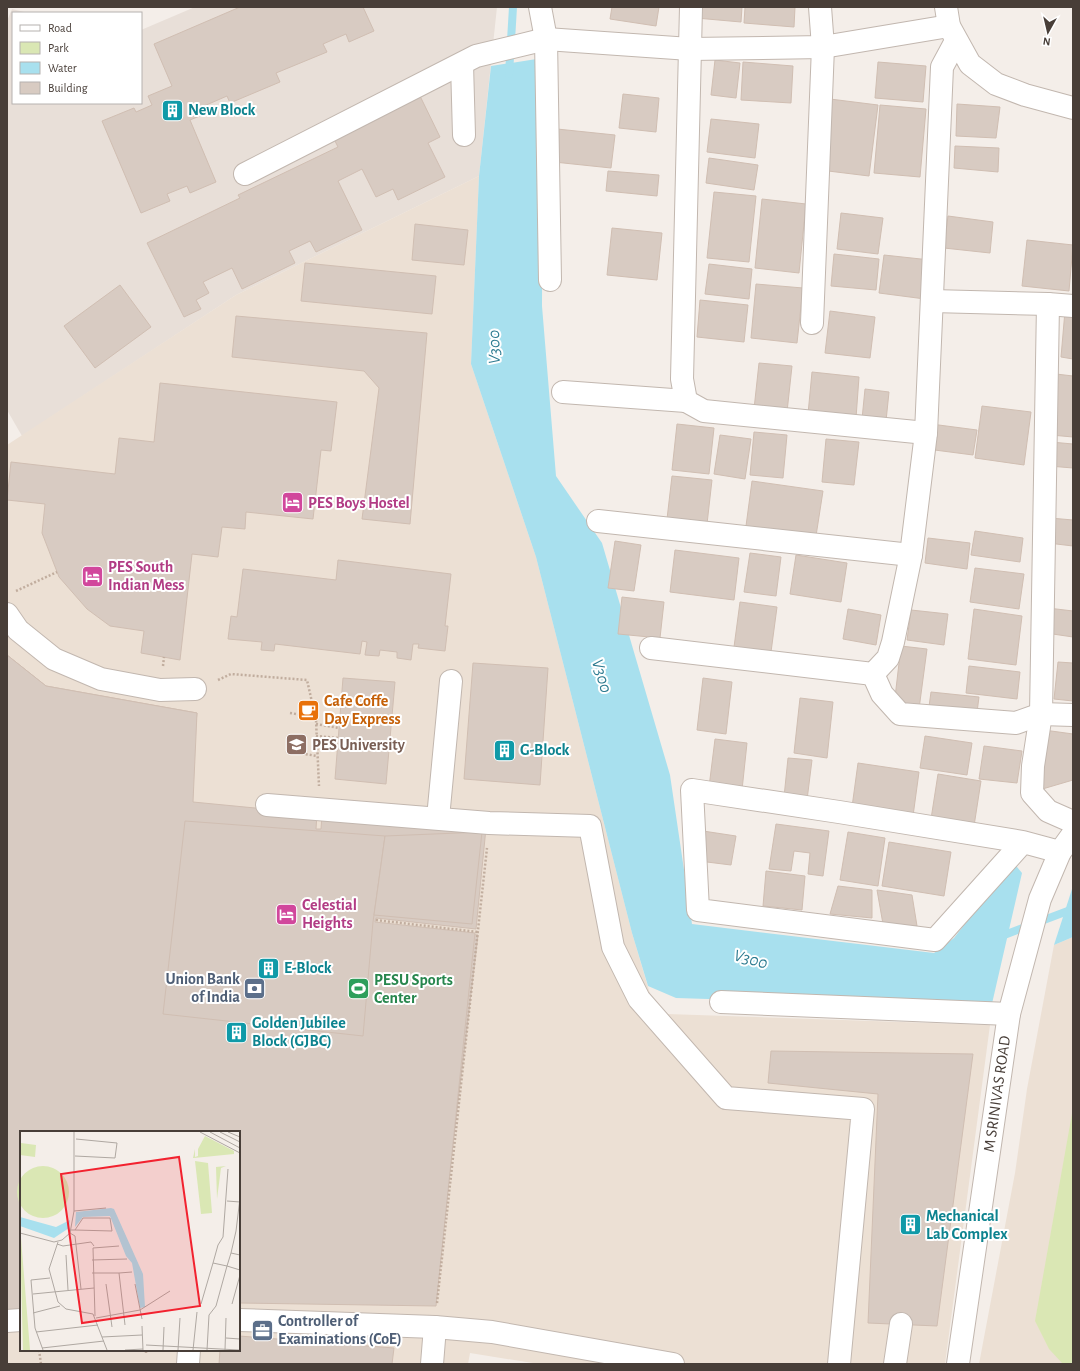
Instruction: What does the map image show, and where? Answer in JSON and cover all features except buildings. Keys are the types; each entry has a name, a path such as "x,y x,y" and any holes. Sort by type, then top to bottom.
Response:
{"street":[{"path":"540,7 546,39 550,280"},
{"path":"686,401 682,379 691,7"},
{"path":"812,323 823,47 820,7"},
{"path":"245,174 469,60 546,39 690,50 823,47 951,25"},
{"path":"951,25 970,64 996,84 1025,95 1073,108"},
{"path":"873,674 888,658 893,642 911,555 926,433 942,67 951,25"},
{"path":"464,135 469,60"},
{"path":"932,302 1048,304 1073,306"},
{"path":"1048,304 1041,714 1032,793 1048,811 1073,822"},
{"path":"563,392 686,401 704,411 926,433"},
{"path":"598,521 911,555"},
{"path":"7,614 18,630 54,659 101,679 160,690 196,690"},
{"path":"650,648 873,674"},
{"path":"873,674 882,694 900,714 1016,723 1041,714 1073,715"},
{"path":"438,818 451,681"},
{"path":"1023,842 935,940 698,910 692,790 1023,842 1060,852"},
{"path":"267,805 489,823 590,826 613,946 639,999 726,1098 863,1109 839,1364"},
{"name":"M SRINIVAS ROAD","path":"958,1364 1009,1014 1040,899 1060,852 1073,834"},
{"path":"721,1002 1009,1014"},
{"path":"7,1321 20,1320"},
{"path":"240,1320 435,1327 492,1332 673,1364"},
{"path":"895,1364 901,1324"},
{"path":"432,1364 435,1327"},
{"path":"188,1364 189,1351"}],"path":[{"path":"12,593 57,572"},
{"path":"196,690 232,674 307,680 316,724 320,809"},
{"path":"290,713 315,717"},
{"path":"316,724 339,728"},
{"path":"316,736 338,738"},
{"path":"286,750 317,756"},
{"path":"435,1327 489,823"},
{"path":"376,920 478,932"},
{"path":"39,1351 41,1364"}],"shaded area":[{"path":"195,7 497,7 479,176 236,295 22,436 7,410 7,21 12,9 24,12 12,12 12,104 142,104 142,30"},
{"name":"PES University","path":"479,176 471,364 536,557 632,933 651,997 667,1014 990,1025 945,1364 539,1364 470,1353 468,1364 7,1364 7,445 236,295"},
{"path":"1073,937 1073,1364 979,1364 1015,1173 1027,1089 1054,945"}],"green space":[{"path":"1073,1108 1073,1364 1063,1364 1049,1349 1035,1321"}],"water":[{"path":"543,58 542,306 556,476 602,543 670,775 692,924 934,953 954,938 1013,862 1022,873 991,1008 676,998 648,986 632,933 536,557 471,364 479,176 491,66"},
{"path":"1073,886 1073,937 1054,945"}],"waterway":[{"name":"V300","path":"509,74 513,7"},
{"name":"V300","path":"999,937 1073,909"}],"place":[{"name":"New Block","path":"173,110"},
{"name":"PES Boys Hostel","path":"293,503"},
{"name":"PES South Indian Mess","path":"92,576"},
{"name":"Cafe Coffe Day Express","path":"309,710"},
{"name":"PES University","path":"296,745"},
{"name":"G-Block","path":"504,750"},
{"name":"Celestial Heights","path":"286,914"},
{"name":"E-Block","path":"269,968"},
{"name":"Union Bank of India","path":"255,988"},
{"name":"PESU Sports Center","path":"358,989"},
{"name":"Golden Jubilee Block (GJBC)","path":"236,1032"},
{"name":"Mechanical Lab Complex","path":"911,1225"},
{"name":"Controller of Examinations (CoE)","path":"262,1330"}]}
